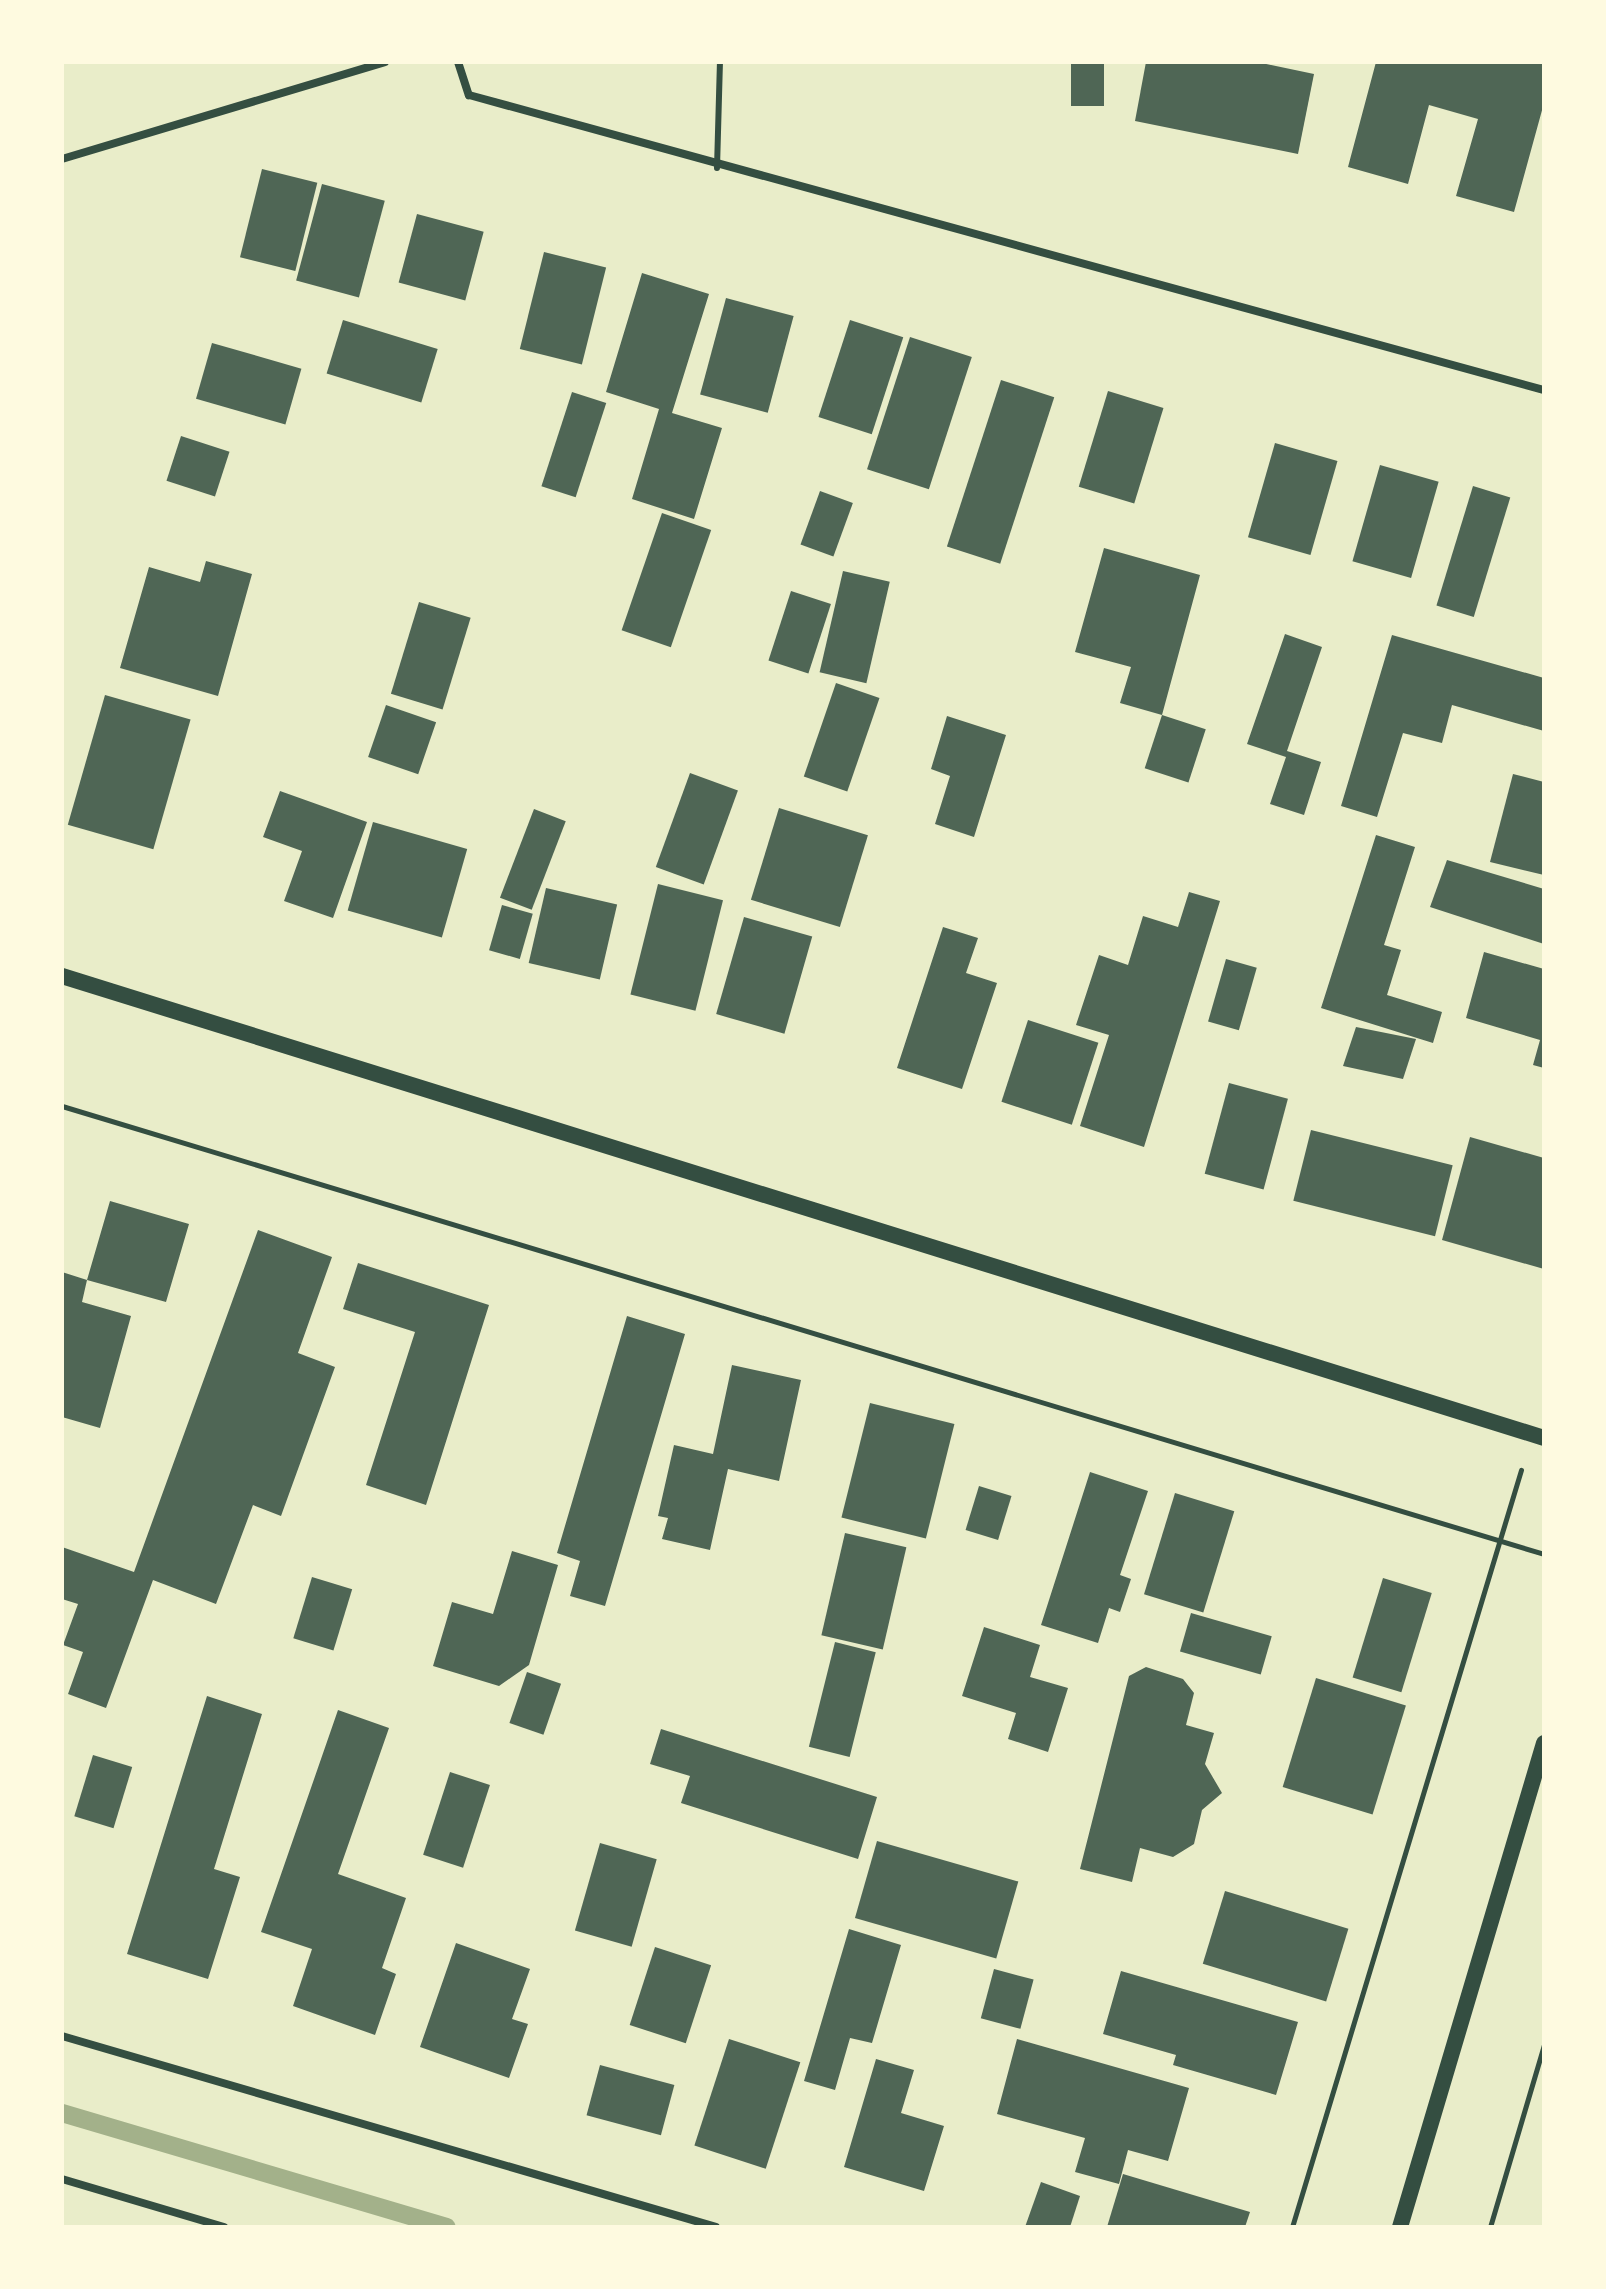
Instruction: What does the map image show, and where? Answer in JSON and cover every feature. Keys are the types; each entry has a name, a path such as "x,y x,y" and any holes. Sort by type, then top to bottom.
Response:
{"main road":[{"path":"62,976 1538,1436"},
{"path":"1400,2227 1544,1743"}],"street":[{"path":"62,159 385,62"},
{"path":"458,62 469,95 717,168 1544,390"},
{"path":"62,2036 716,2227"},
{"path":"62,2179 224,2227"}],"lane":[{"path":"717,168 720,62"}],"path":[{"path":"62,1106 1544,1554"},
{"path":"1292,2227 1499,1541 1538,1436"},
{"path":"1490,2227 1544,2045"}],"building":[{"path":"1071,62 1104,62 1104,106 1071,106"},
{"path":"1146,62 1257,62 1314,74 1298,154 1135,121"},
{"path":"1376,62 1544,62 1544,103 1514,212 1456,196 1478,119 1429,105 1408,184 1348,167"},
{"path":"262,169 317,183 295,271 240,257"},
{"path":"322,184 385,201 359,297 296,281"},
{"path":"417,214 484,232 465,300 399,283"},
{"path":"544,252 606,267 582,365 520,349"},
{"path":"642,273 709,294 672,413 722,428 694,519 632,499 659,409 606,392"},
{"path":"726,298 794,316 768,413 700,395"},
{"path":"343,320 438,349 421,402 327,374"},
{"path":"850,320 903,337 872,434 818,417"},
{"path":"910,337 972,357 929,489 867,469"},
{"path":"212,343 301,369 285,424 196,399"},
{"path":"1001,380 1054,397 1000,564 947,546"},
{"path":"1108,391 1163,408 1134,504 1079,487"},
{"path":"572,392 606,403 576,497 541,486"},
{"path":"181,436 230,452 215,496 166,481"},
{"path":"1275,443 1337,461 1310,555 1248,537"},
{"path":"1380,465 1439,482 1411,578 1352,561"},
{"path":"1473,486 1510,497 1474,617 1436,606"},
{"path":"820,491 853,503 833,557 801,545"},
{"path":"662,513 711,530 671,647 622,630"},
{"path":"1104,548 1200,575 1162,715 1120,703 1131,667 1075,652"},
{"path":"206,561 252,574 218,696 120,668 149,567 200,582"},
{"path":"843,571 890,582 866,683 820,672"},
{"path":"791,591 831,604 808,673 768,660"},
{"path":"419,602 471,618 443,710 391,694"},
{"path":"1285,634 1322,647 1287,751 1321,762 1304,815 1270,804 1286,757 1247,744"},
{"path":"1392,635 1544,678 1544,731 1452,705 1442,743 1403,733 1377,817 1341,806"},
{"path":"836,683 879,698 847,792 804,777"},
{"path":"105,695 191,720 153,849 68,825"},
{"path":"386,705 436,722 418,774 368,757"},
{"path":"1162,715 1206,729 1188,782 1145,768"},
{"path":"947,716 1006,735 974,837 935,824 950,776 931,769"},
{"path":"690,773 738,790 704,884 656,867"},
{"path":"1513,774 1544,782 1544,875 1490,862"},
{"path":"280,791 367,822 333,918 284,901 302,851 263,837"},
{"path":"779,808 868,835 840,927 751,900"},
{"path":"534,809 566,821 532,910 500,898"},
{"path":"373,822 467,849 442,937 348,910"},
{"path":"1376,835 1415,847 1384,945 1401,950 1387,995 1442,1012 1433,1043 1321,1008"},
{"path":"1447,860 1544,889 1544,944 1430,907"},
{"path":"658,884 723,900 695,1011 630,995"},
{"path":"546,888 617,904 600,979 529,963"},
{"path":"1189,892 1220,901 1144,1147 1080,1126 1109,1035 1076,1025 1099,955 1128,965 1143,916 1178,927"},
{"path":"502,905 533,914 520,959 489,950"},
{"path":"744,917 812,937 784,1034 716,1014"},
{"path":"943,927 978,938 966,973 997,983 962,1089 897,1068"},
{"path":"1484,952 1544,969 1544,1068 1533,1065 1540,1040 1466,1018"},
{"path":"1226,959 1257,968 1239,1030 1208,1021"},
{"path":"1028,1020 1098,1043 1072,1125 1001,1102"},
{"path":"1356,1027 1416,1039 1403,1079 1343,1066"},
{"path":"1229,1083 1288,1099 1264,1190 1205,1174"},
{"path":"1311,1130 1453,1165 1435,1236 1293,1201"},
{"path":"1470,1137 1544,1158 1544,1269 1442,1240"},
{"path":"110,1201 189,1224 166,1302 87,1280"},
{"path":"258,1230 332,1257 298,1353 335,1367 281,1516 253,1505 216,1604 153,1580 106,1708 68,1694 83,1652 63,1645 78,1604 62,1599 62,1547 134,1572"},
{"path":"358,1263 489,1305 426,1505 366,1485 415,1332 343,1309"},
{"path":"62,1272 87,1280 82,1302 131,1316 100,1428 62,1417"},
{"path":"627,1316 685,1334 605,1606 570,1596 580,1561 557,1553"},
{"path":"732,1365 801,1380 779,1481 728,1469 710,1550 662,1539 668,1518 658,1516 674,1445 713,1454"},
{"path":"870,1403 954,1424 926,1539 841,1517"},
{"path":"1090,1472 1148,1491 1120,1575 1131,1579 1120,1612 1109,1608 1098,1643 1041,1625"},
{"path":"979,1486 1012,1496 998,1540 966,1530"},
{"path":"1175,1493 1234,1511 1203,1612 1144,1594"},
{"path":"845,1533 906,1547 883,1649 821,1635"},
{"path":"512,1551 558,1565 529,1665 499,1686 433,1666 452,1602 493,1614"},
{"path":"312,1577 352,1589 333,1650 293,1638"},
{"path":"1383,1578 1432,1593 1401,1692 1353,1677"},
{"path":"1191,1613 1272,1636 1261,1675 1180,1651"},
{"path":"984,1627 1040,1645 1030,1677 1068,1688 1048,1752 1008,1739 1016,1713 962,1696"},
{"path":"835,1642 876,1652 850,1757 809,1747"},
{"path":"1146,1667 1183,1679 1194,1693 1186,1725 1214,1733 1205,1764 1222,1793 1202,1810 1194,1844 1173,1857 1140,1848 1132,1882 1080,1869 1129,1676"},
{"path":"527,1672 561,1684 543,1735 509,1723"},
{"path":"1316,1678 1406,1705 1373,1815 1283,1787"},
{"path":"207,1696 262,1714 214,1869 240,1877 208,1979 127,1954"},
{"path":"338,1710 389,1728 338,1874 406,1898 382,1968 396,1974 375,2035 293,2006 312,1949 261,1932"},
{"path":"661,1729 877,1797 858,1859 681,1803 690,1776 650,1764"},
{"path":"93,1755 132,1767 113,1828 74,1816"},
{"path":"450,1772 490,1785 463,1868 423,1855"},
{"path":"877,1841 1018,1882 996,1958 855,1918"},
{"path":"600,1843 657,1859 632,1947 575,1930"},
{"path":"1225,1891 1348,1929 1326,2001 1203,1964"},
{"path":"849,1929 901,1945 872,2043 850,2038 835,2090 804,2081"},
{"path":"456,1943 530,1969 512,2019 528,2024 509,2078 420,2047"},
{"path":"655,1947 711,1965 686,2043 630,2025"},
{"path":"994,1969 1034,1980 1020,2029 981,2018"},
{"path":"1121,1971 1298,2022 1276,2095 1173,2065 1176,2055 1103,2034"},
{"path":"729,2039 800,2062 766,2169 694,2146"},
{"path":"1017,2039 1189,2088 1168,2161 1128,2150 1119,2184 1075,2172 1085,2138 997,2114"},
{"path":"876,2059 914,2070 901,2113 944,2126 924,2191 844,2167"},
{"path":"600,2065 674,2085 661,2135 587,2115"},
{"path":"1123,2174 1250,2212 1245,2227 1107,2227"},
{"path":"1041,2182 1080,2196 1070,2227 1025,2227"}],"waterway":[{"path":"62,2113 446,2227"}]}
